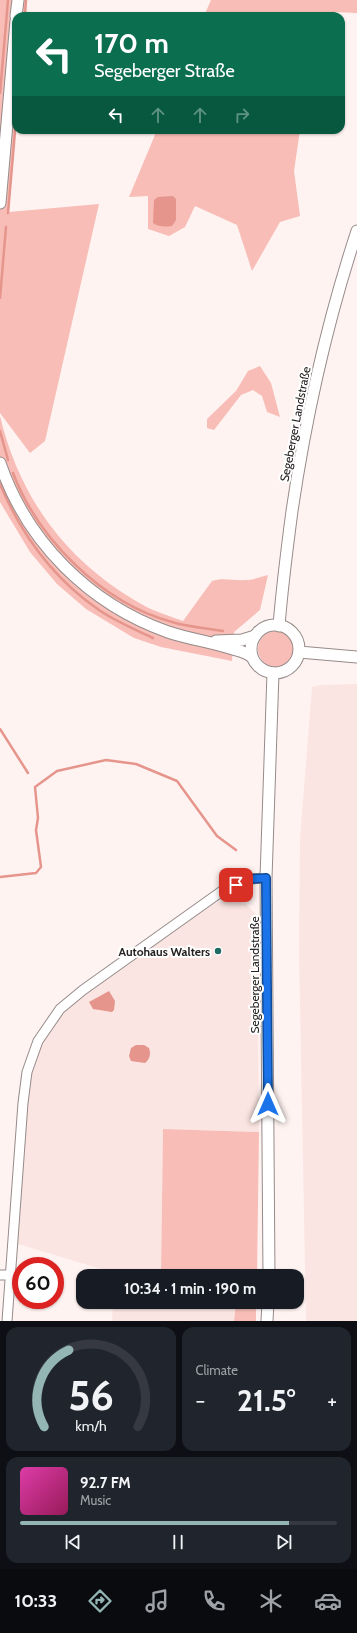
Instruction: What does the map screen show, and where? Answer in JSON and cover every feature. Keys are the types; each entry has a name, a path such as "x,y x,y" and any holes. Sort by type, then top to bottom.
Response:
{"main road":[{"path":"16,12 18,0"},
{"path":"0,203 12,66"},
{"name":"Segeberger Landstraße","path":"279,626 282,584 297,479 311,403 334,307 357,231"},
{"path":"0,463 8,487 32,528 75,578 112,606 169,632 243,651 252,657 260,668 273,673 282,673 291,667 297,660 299,652 299,644 295,636 289,630 279,626 266,627 255,636 242,640 205,641"},
{"path":"252,657 252,645 255,636"},
{"path":"299,652 357,657"},
{"name":"Segeberger Landstraße","path":"269,1269 266,878 273,673"},
{"path":"267,1321 268,1309"}],"street":[{"path":"7,1321 21,1122 27,1072 38,1041 60,1009 189,913 222,891 250,879 266,878"},
{"path":"0,1275 10,1275"}],"shaded area":[{"path":"0,0 26,0 25,12 12,12 12,134 15,134 9,212 99,204 45,441 30,453 0,413"},
{"path":"211,0 357,0 357,13 206,12"},
{"path":"155,134 299,134 294,171 300,216 280,222 252,271 237,225 195,206 185,227 169,236 148,229 148,196 129,197"},
{"path":"173,196 176,199 176,220 172,226 167,227 153,223 154,200 158,197"},
{"path":"260,366 271,383 280,417 267,412 262,396 253,390 241,395 214,430 207,428 207,419 236,391 248,371"},
{"path":"0,416 9,447 20,475 34,502 51,526 70,549 92,570 116,588 143,605 183,621 212,581 220,579 248,580 268,575 260,610 234,632 232,661 161,647 134,638 86,609 57,584 30,552 0,502"},
{"path":"276,631 286,634 291,639 294,649 291,659 286,664 276,667 266,664 261,659 258,649 261,639 266,634"},
{"path":"357,684 357,1321 306,1321 299,952 300,839 312,687 321,685"},
{"path":"230,900 246,904 257,915 259,1132 163,1129 161,1269 101,1269 18,1244 16,1219 27,1077 40,1040 61,1011 211,904"},
{"path":"109,991 115,1001 114,1010 112,1012 93,1009 89,1002"},
{"path":"136,1045 144,1045 149,1048 150,1056 145,1063 131,1061 129,1056 131,1048"},
{"path":"163,1129 259,1132 257,1269 161,1269"},
{"path":"113,1309 235,1309 234,1321 112,1321"},
{"path":"235,1309 256,1309 256,1321 234,1321"}],"waterway":[{"path":"0,93 8,0"},
{"path":"25,12 26,0"},
{"path":"8,213 15,134"},
{"path":"0,298 6,227"},
{"path":"0,431 8,460"},
{"path":"13,473 24,498 56,544 76,565 98,584 121,600 146,613 178,624 223,631"},
{"path":"0,484 8,502 29,538 53,570 83,598 99,610 125,625 153,638"},
{"path":"0,729 28,773"},
{"path":"0,877 36,873 41,867 36,830 38,818 35,787 57,771 106,760 136,764 177,781 217,836 236,850"}],"place":[{"name":"Autohaus Walters","path":"218,951"}],"route":[{"path":"236,885 250,879 266,878 268,1104"}]}
